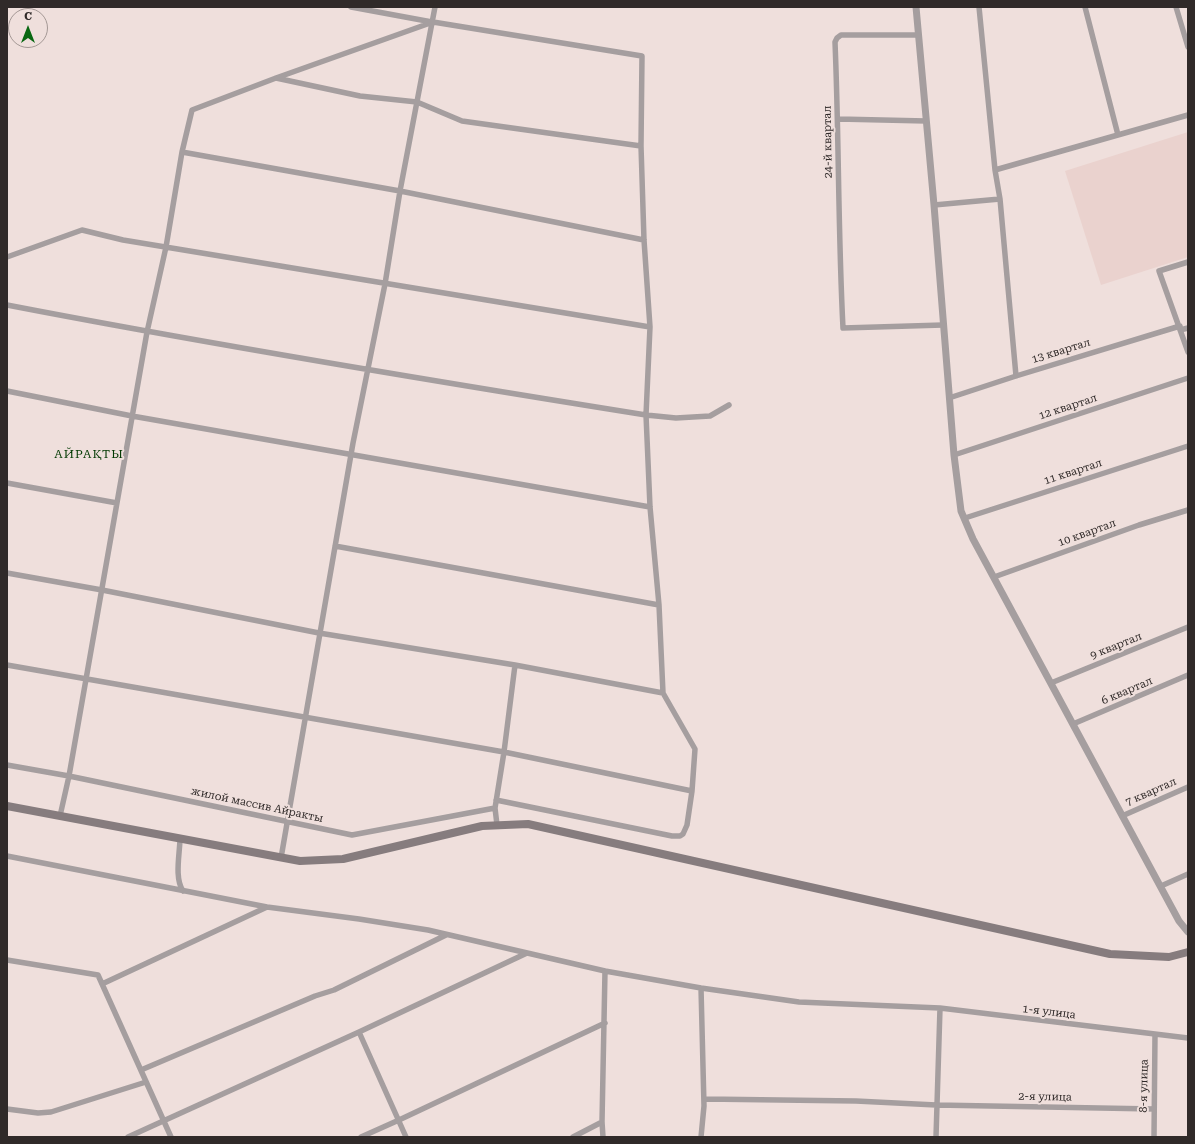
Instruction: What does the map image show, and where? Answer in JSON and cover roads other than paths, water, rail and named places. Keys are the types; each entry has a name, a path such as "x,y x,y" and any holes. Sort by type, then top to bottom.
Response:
{"main road":[{"path":"7,806 300,861 343,859 482,826 528,824 1110,954 1170,957 1188,952"}],"street":[{"path":"351,7 432,22 642,56 641,146 644,240 650,327 646,415 650,507 659,605 663,693 695,748 692,791 687,826 683,834 680,836 496,800"},
{"path":"281,858 304,717 351,454 385,284 400,191 436,7"},
{"path":"916,7 934,205 954,455 964,518 973,539 1122,816 1180,921 1188,932"},
{"path":"979,7 995,170 1000,199 1016,376"},
{"path":"1085,7 1118,135"},
{"path":"1176,7 1188,47"},
{"path":"60,816 69,776 147,332 166,247 182,152 192,110 432,22"},
{"name":"24-й квартал","path":"918,35 841,35 835,42 838,119 840,277 843,328 943,325"},
{"path":"276,78 360,96 417,102 462,121 641,146"},
{"path":"995,170 1188,115"},
{"path":"838,119 926,122"},
{"path":"182,152 400,191 644,240"},
{"path":"934,205 1000,199"},
{"path":"7,257 82,230 123,240 650,327"},
{"path":"1188,262 1159,271 1188,352"},
{"path":"7,305 147,332 367,370 646,415 676,418 710,416 729,405"},
{"name":"13 квартал","path":"949,398 1016,376 1180,328 1188,328"},
{"name":"12 квартал","path":"954,455 1188,378"},
{"path":"7,391 132,416 650,507"},
{"name":"11 квартал","path":"964,518 1188,446"},
{"path":"7,483 117,502"},
{"name":"10 квартал","path":"994,577 1139,525 1188,510"},
{"path":"335,546 659,605"},
{"path":"7,573 102,590 319,633 515,665 663,693"},
{"name":"9 квартал","path":"1051,683 1188,628"},
{"path":"7,665 504,752 692,791"},
{"path":"497,825 495,808 515,665"},
{"name":"6 квартал","path":"1073,724 1188,675"},
{"name":"жилой массив Айракты","path":"7,765 69,776 352,835 495,808"},
{"name":"7 квартал","path":"1122,816 1188,787"},
{"path":"180,838 178,877 183,891"},
{"name":"1-я улица","path":"7,856 267,907 359,918 446,935 604,971 701,988 799,1002 940,1008 1188,1038"},
{"path":"1161,886 1188,874"},
{"path":"102,984 267,907"},
{"path":"141,1070 315,996 334,990 446,935"},
{"path":"128,1137 359,1032 527,953"},
{"path":"7,960 98,976 171,1137"},
{"path":"603,1137 602,1122 605,1023 604,971"},
{"path":"701,988 704,1099 701,1137"},
{"path":"936,1137 940,1008"},
{"path":"361,1137 605,1023"},
{"path":"359,1032 406,1137"},
{"name":"8-я улица","path":"1154,1137 1155,1035"},
{"path":"7,1109 38,1113 51,1112 146,1082"},
{"name":"2-я улица","path":"704,1099 856,1101 936,1105 1154,1109"},
{"path":"573,1137 602,1122"}],"district":[{"name":"АЙРАҚТЫ","path":"89,454"}]}
